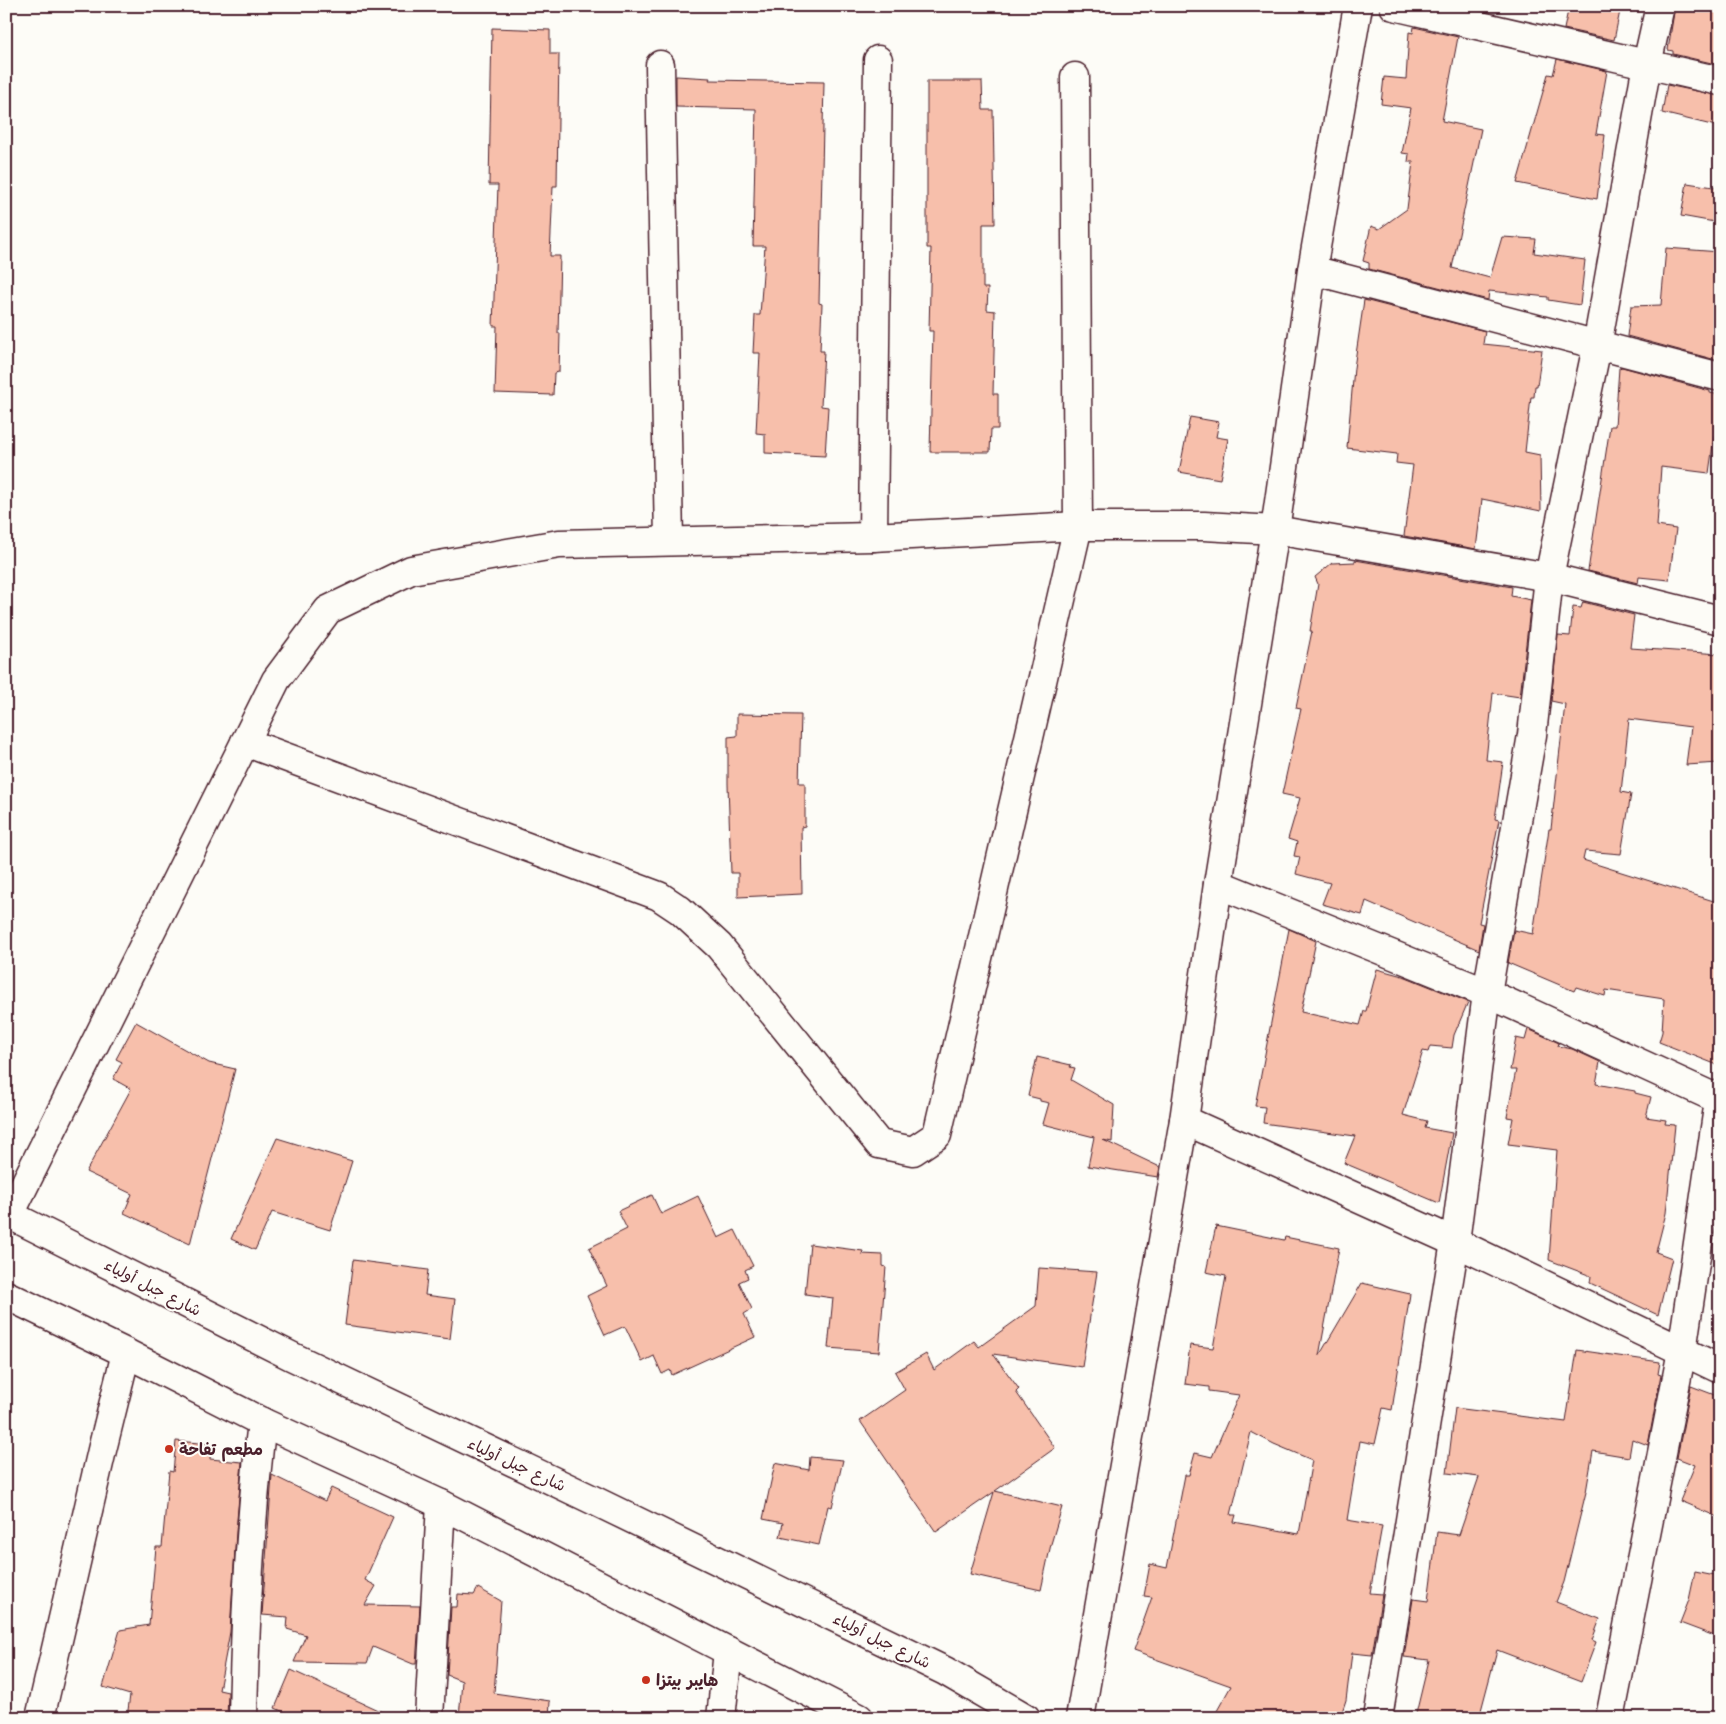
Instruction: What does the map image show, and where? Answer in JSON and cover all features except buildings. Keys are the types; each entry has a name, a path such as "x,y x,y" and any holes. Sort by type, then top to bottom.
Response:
{"street":[{"path":"1080,1718 1184,1120 1218,884 1275,530 1312,270 1358,6"},
{"path":"1394,6 1720,81"},
{"path":"1378,1718 1455,1242 1487,992 1532,735 1549,577 1597,346 1660,6"},
{"path":"873,537 878,60"},
{"path":"660,64 668,541"},
{"path":"245,742 659,896 680,910 719,946 879,1144 913,1151 937,1135 1078,526 1075,76"},
{"path":"1312,270 1720,377"},
{"path":"8,1214 276,680 328,610 410,570 559,544 873,537 1078,526 1204,526 1275,530 1549,577 1720,620"},
{"path":"1218,884 1487,992 1719,1098 1682,1351 1610,1718"},
{"path":"1184,1120 1455,1242 1720,1369"},
{"name":"شارع جبل أولياء","path":"8,1214 291,1356 945,1671 1026,1718"},
{"path":"6,1295 262,1422 440,1504 859,1718"},
{"path":"40,1718 126,1353"},
{"path":"243,1718 244,1633 254,1486 262,1422"},
{"path":"428,1718 440,1504"},
{"path":"721,1718 728,1650"}],"place":[{"name":"مطعم تفاحة","path":"169,1449"},
{"name":"هايبر بيتزا","path":"646,1680"}]}
